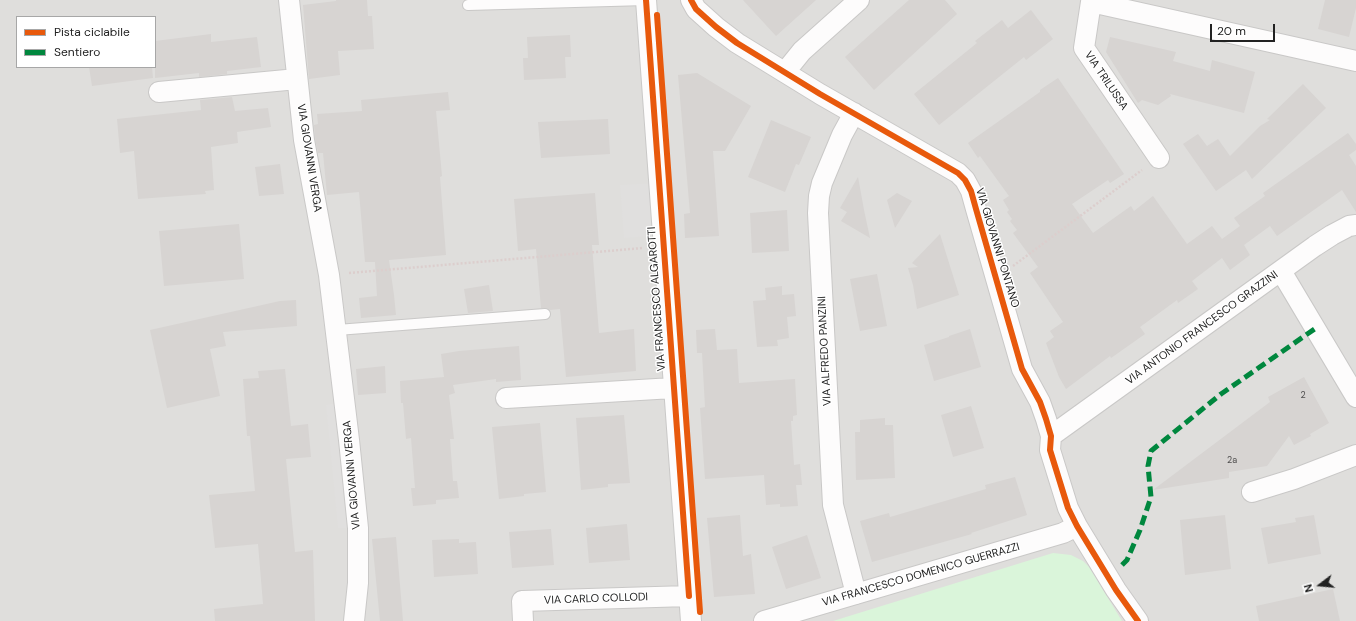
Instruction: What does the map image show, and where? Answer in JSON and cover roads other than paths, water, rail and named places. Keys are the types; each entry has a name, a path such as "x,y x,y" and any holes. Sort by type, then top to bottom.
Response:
{"street":[{"name":"VIA GIOVANNI VERGA","path":"289,0 304,140 329,276 337,330 349,440 358,528 358,583 354,621"},
{"name":"VIA FRANCESCO ALGAROTTI","path":"646,0 691,621"},
{"path":"785,72 802,51 858,0"},
{"name":"VIA TRILUSSA","path":"1159,158 1084,48 1091,2 1356,61"},
{"name":"VIA GIOVANNI PONTANO","path":"694,5 716,27 737,43 958,173 965,180 971,192 1022,369 1040,402 1051,436 1050,450 1068,508 1077,526 1116,590 1138,621"},
{"path":"159,92 297,80"},
{"name":"VIA ALFREDO PANZINI","path":"854,113 842,135 822,182 818,213 834,505 856,594"},
{"name":"VIA ANTONIO FRANCESCO GRAZZINI","path":"1051,436 1315,246 1349,226 1356,225"},
{"path":"1281,271 1356,397"},
{"path":"506,398 673,388"},
{"path":"1252,492 1294,479 1356,455"},
{"name":"VIA FRANCESCO DOMENICO GUERRAZZI","path":"764,621 1063,533 1077,526"},
{"name":"VIA CARLO COLLODI","path":"523,621 522,602 689,596"}],"lane":[{"name":"VIA FRANCESCO ALGAROTTI","path":"468,5 646,0"},
{"path":"337,330 545,314"}]}
